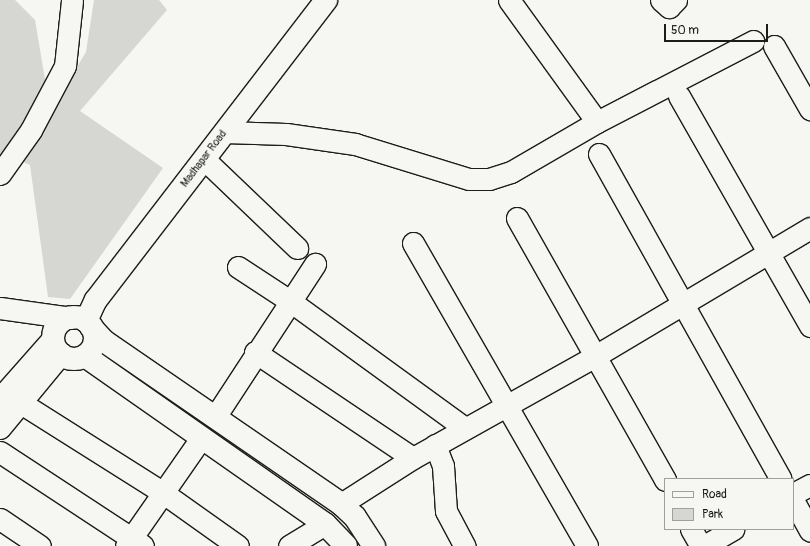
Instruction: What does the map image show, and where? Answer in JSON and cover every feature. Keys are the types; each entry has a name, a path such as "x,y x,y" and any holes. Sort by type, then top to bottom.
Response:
{"main road":[{"name":"Madhapar Road","path":"82,321 96,300 326,0"},
{"path":"56,342 77,359 85,356 94,342 82,321"},
{"path":"0,428 7,396 56,342 57,325 82,321"},
{"path":"82,321 104,341 341,504 355,516 374,546"},
{"path":"85,356 325,524 346,546"}],"street":[{"path":"0,174 31,130 65,66 72,0"},
{"path":"509,0 597,122"},
{"path":"661,0 669,7 676,0"},
{"path":"224,132 286,134 355,144 469,179 489,179 512,172 597,122 753,41"},
{"path":"774,46 810,109"},
{"path":"679,96 810,326"},
{"path":"599,154 780,478"},
{"path":"204,159 297,248"},
{"path":"517,218 597,355 664,478"},
{"path":"341,504 435,445 506,404 597,355 810,228"},
{"path":"413,243 587,546"},
{"path":"215,417 255,352 315,264"},
{"path":"238,268 290,301 465,428"},
{"path":"0,308 82,321"},
{"path":"0,308 56,342"},
{"path":"255,352 413,458"},
{"path":"7,396 162,492 238,546"},
{"path":"0,452 133,544 162,492 201,438"},
{"path":"435,445 443,466 446,511 464,546"},
{"path":"794,493 810,485"},
{"path":"794,502 810,531"},
{"path":"0,519 40,546"},
{"path":"289,546 325,524"},
{"path":"692,530 701,546"},
{"path":"704,546 731,530"}],"green space":[{"path":"0,0 15,0 35,20 48,97 56,102 86,52 94,0 159,0 167,10 80,111 163,168 70,299 48,297 30,165 5,154 0,166"}]}
